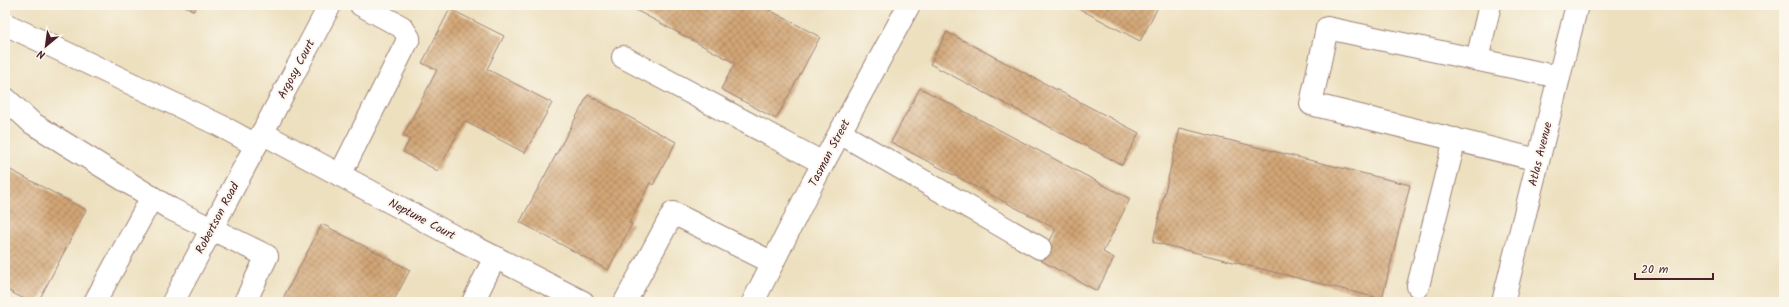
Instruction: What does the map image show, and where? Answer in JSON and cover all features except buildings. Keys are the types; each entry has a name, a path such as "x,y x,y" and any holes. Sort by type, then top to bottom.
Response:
{"street":[{"name":"Argosy Court","path":"259,139 330,5"},
{"path":"340,175 409,38 402,27 361,5"},
{"name":"Tasman Street","path":"753,302 823,163 909,5"},
{"path":"1477,59 1490,5"},
{"name":"Atlas Avenue","path":"1503,302 1577,5"},
{"name":"Neptune Court","path":"5,24 221,126 259,139 340,175 583,302"},
{"path":"1538,160 1311,104 1327,28 1559,77"},
{"path":"623,57 823,163"},
{"path":"5,98 32,123 152,197 211,229 267,256 245,302"},
{"path":"840,133 1040,248"},
{"name":"Robertson Road","path":"173,302 259,139"},
{"path":"1418,286 1455,139"},
{"path":"95,302 152,197"},
{"path":"625,302 673,213 773,263"},
{"path":"473,302 495,257"}]}
